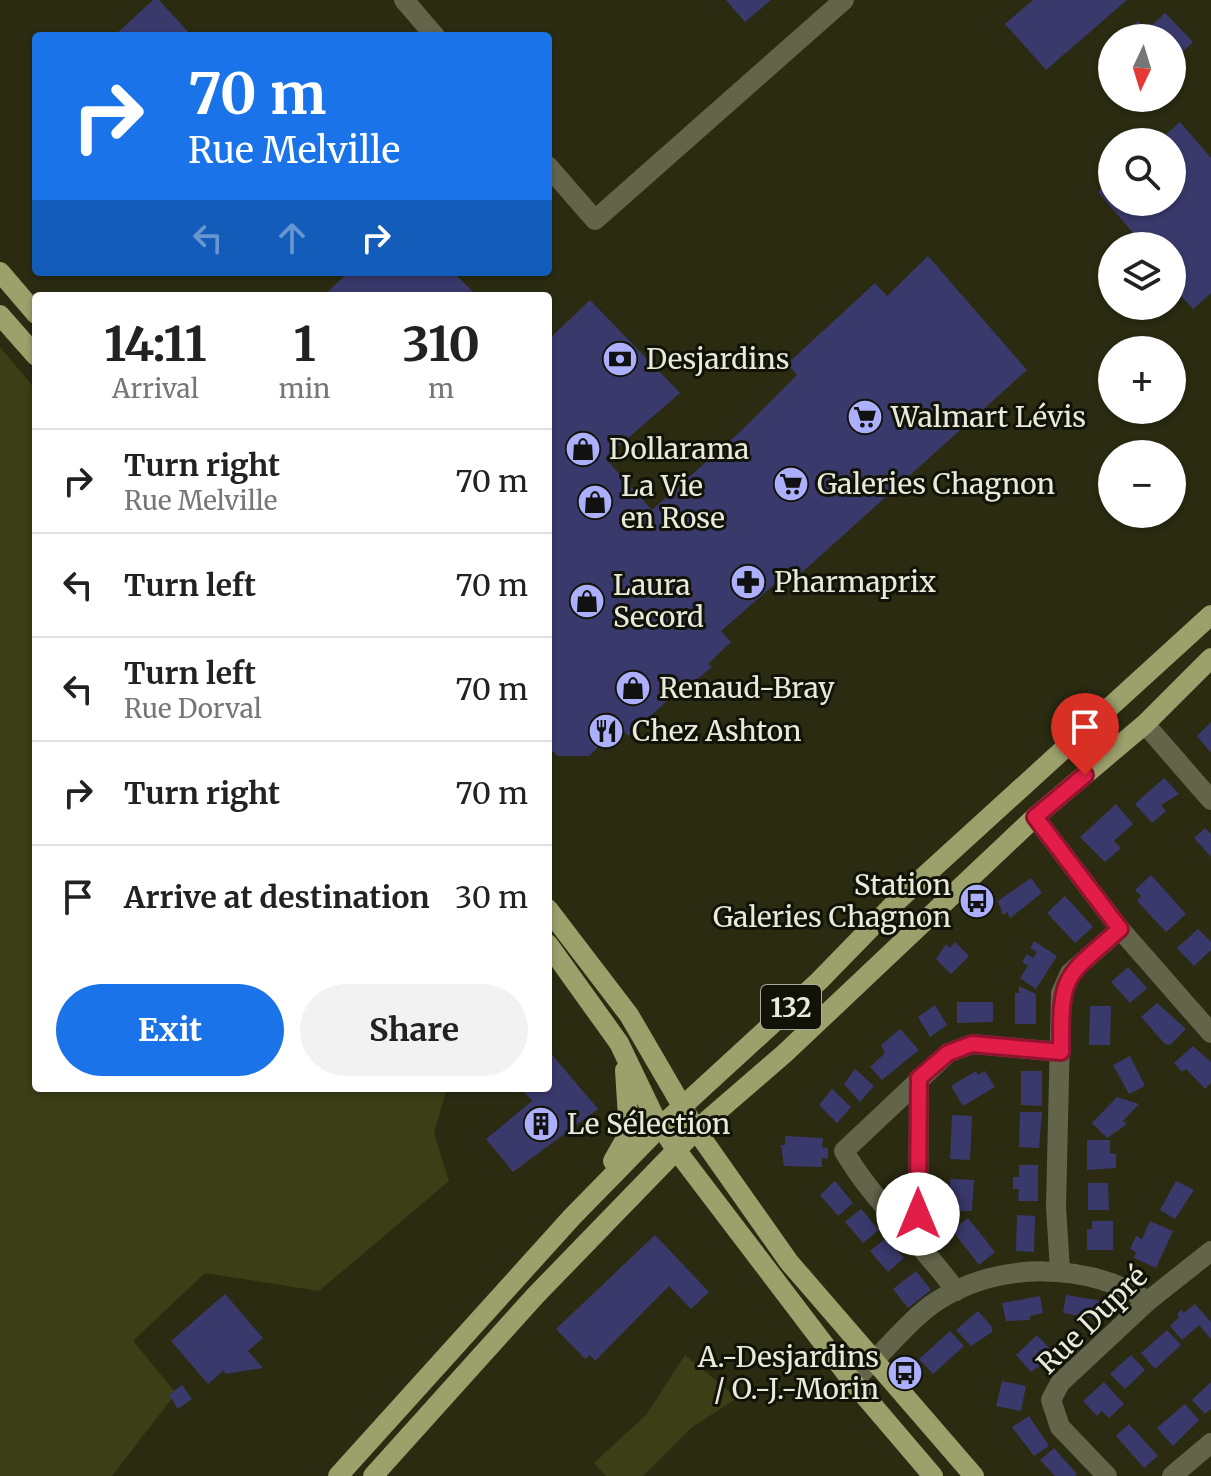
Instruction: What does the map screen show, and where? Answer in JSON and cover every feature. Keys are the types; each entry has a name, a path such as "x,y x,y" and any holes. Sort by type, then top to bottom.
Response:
{"main road":[{"path":"0,272 32,309"},
{"path":"0,315 32,351"},
{"name":"132","path":"338,1476 572,1217 681,1106 819,981 941,860 1211,615"},
{"name":"132","path":"373,1476 535,1296 696,1130 784,1054 1035,817 1145,724 1211,658"},
{"path":"552,914 629,1015 696,1130 789,1262 974,1476"},
{"path":"552,950 619,1043 677,1151 852,1381 933,1476"},
{"path":"572,1217 621,1150 629,1133 630,1096 619,1043"}],"street":[{"path":"404,0 432,32"},
{"path":"552,171 595,220 844,0"},
{"path":"1145,724 1211,800"},
{"path":"1035,817 1120,929 1211,1033"},
{"path":"1060,1270 1056,1207 1061,993 1070,973 1120,929"},
{"path":"956,1291 918,1241 855,1170 844,1151 948,1053 972,1044 1061,1052"},
{"path":"918,1241 919,1078"},
{"name":"Rue Dupré","path":"1107,1476 1060,1427 1051,1400 1060,1383 1148,1301 1211,1251"},
{"path":"852,1381 935,1303 956,1291 1013,1274 1060,1270 1128,1288 1148,1301"},
{"path":"1172,1476 1211,1443"}],"green space":[{"path":"0,347 32,385 32,1092 446,1092 434,1133 449,1181 319,1291 205,1273 133,1341 176,1393 112,1476 0,1476"},
{"path":"685,1355 737,1398 691,1428 643,1476 606,1476 594,1463 646,1415"}],"building":[{"path":"153,0 159,0 188,32 118,32"},
{"path":"726,0 771,0 745,22"},
{"path":"1033,0 1127,0 1046,70 1005,24"},
{"path":"1165,13 1176,24 1153,24"},
{"path":"1186,35 1193,42 1186,49"},
{"path":"1186,129 1211,158 1211,293 1193,309 1186,301 1186,232 1132,232 1119,216 1186,216"},
{"name":"Galeries Chagnon","path":"928,256 1027,370 799,575 792,569 721,631 731,642 708,664 712,667 689,686 687,683 628,736 620,727 589,756 557,756 552,750 552,336 590,300 680,393 605,458 652,510 742,430 797,375 787,364 875,283 887,296"},
{"path":"345,276 457,276 473,292 327,292"},
{"path":"1211,722 1211,753 1197,736"},
{"path":"1164,778 1179,794 1161,805 1166,811 1152,823 1135,804"},
{"path":"1116,804 1133,824 1114,841 1121,848 1105,862 1080,837"},
{"path":"1205,828 1211,834 1211,857 1194,838"},
{"path":"1151,875 1186,914 1166,932 1137,901 1141,896 1135,890"},
{"path":"1031,878 1042,893 1010,918 1007,912 1003,915 998,901"},
{"path":"1065,896 1093,927 1075,943 1047,913"},
{"path":"1198,929 1211,942 1211,950 1194,966 1177,948"},
{"path":"1034,941 1057,956 1036,989 1020,978 1028,966 1022,962 1027,954 1033,958 1037,952 1030,948"},
{"path":"955,942 969,956 951,974 936,959 946,944 950,948"},
{"path":"1128,967 1147,988 1130,1003 1111,982"},
{"path":"1019,986 1036,994 1036,1024 1015,1024 1015,993 1019,993"},
{"path":"957,1002 993,1002 993,1022 957,1023"},
{"path":"1157,1003 1186,1029 1170,1045 1165,1044 1141,1017"},
{"path":"935,1005 947,1025 930,1037 918,1017"},
{"path":"1090,1006 1111,1006 1110,1045 1089,1045"},
{"path":"900,1029 919,1050 882,1080 870,1067 885,1053 881,1045"},
{"path":"1193,1046 1211,1062 1211,1083 1205,1089 1186,1069 1182,1072 1174,1063"},
{"name":"Le Sélection","path":"552,1055 598,1109 513,1172 486,1139 532,1101 524,1092 552,1092"},
{"path":"1130,1056 1145,1086 1129,1094 1113,1065"},
{"path":"855,1069 874,1086 860,1102 844,1084"},
{"path":"976,1071 978,1075 985,1071 995,1087 963,1106 951,1086"},
{"path":"1021,1071 1042,1071 1042,1106 1021,1105"},
{"path":"832,1089 851,1107 837,1123 819,1105"},
{"path":"1117,1097 1139,1104 1123,1121 1127,1124 1107,1138 1092,1123"},
{"path":"1020,1112 1042,1112 1039,1148 1019,1147"},
{"path":"952,1115 972,1116 970,1160 950,1159"},
{"path":"785,1136 823,1138 822,1147 828,1148 828,1159 822,1158 822,1167 784,1166 781,1145 785,1145"},
{"path":"1087,1140 1110,1140 1110,1153 1116,1154 1116,1168 1087,1170"},
{"path":"1019,1165 1038,1165 1038,1201 1018,1201 1019,1189 1013,1189 1013,1177 1019,1177"},
{"path":"950,1179 974,1180 972,1211 950,1211"},
{"path":"835,1181 853,1203 838,1216 820,1195"},
{"path":"1176,1181 1194,1190 1175,1219 1160,1210"},
{"path":"1088,1183 1108,1183 1109,1210 1088,1210"},
{"path":"861,1209 879,1230 863,1243 845,1222"},
{"path":"1017,1215 1035,1216 1034,1252 1016,1251"},
{"path":"968,1218 995,1252 979,1265 952,1230"},
{"path":"1092,1221 1113,1221 1113,1250 1087,1250 1087,1229 1092,1229"},
{"path":"1150,1221 1173,1231 1156,1268 1134,1258 1136,1252 1130,1249 1136,1236 1142,1239"},
{"path":"655,1235 709,1292 691,1309 669,1286 595,1361 590,1355 585,1359 556,1329"},
{"path":"886,1238 904,1258 888,1272 870,1251"},
{"path":"916,1271 931,1290 908,1308 893,1289"},
{"path":"225,1294 263,1338 248,1351 263,1368 225,1374 224,1370 208,1384 171,1341"},
{"path":"1066,1295 1103,1301 1100,1319 1063,1313"},
{"path":"1040,1296 1043,1313 1030,1316 1030,1320 1006,1321 1002,1303"},
{"path":"1195,1304 1211,1322 1211,1339 1199,1325 1182,1340 1170,1326 1181,1310 1184,1313"},
{"path":"978,1311 992,1327 992,1332 971,1346 956,1330"},
{"path":"1167,1330 1181,1345 1155,1369 1141,1353"},
{"path":"950,1331 964,1346 933,1374 919,1359"},
{"path":"1037,1335 1056,1355 1031,1372 1016,1355"},
{"path":"1131,1355 1145,1370 1125,1389 1110,1374"},
{"path":"1002,1381 1026,1386 1021,1411 996,1406"},
{"path":"1104,1382 1124,1404 1109,1418 1102,1411 1097,1416 1083,1401"},
{"path":"1211,1382 1211,1409 1205,1414 1192,1400"},
{"path":"182,1385 192,1399 178,1409 169,1395"},
{"path":"1185,1404 1199,1420 1173,1446 1157,1428"},
{"path":"1029,1416 1049,1446 1034,1456 1012,1427"},
{"path":"1129,1424 1158,1456 1144,1468 1116,1436"},
{"path":"1054,1448 1077,1474 1075,1476 1055,1476 1040,1460"}],"place":[{"name":"Desjardins","path":"620,359"},
{"name":"Walmart Lévis","path":"865,417"},
{"name":"Dollarama","path":"583,449"},
{"name":"Galeries Chagnon","path":"791,484"},
{"name":"La Vie en Rose","path":"595,502"},
{"name":"Pharmaprix","path":"748,582"},
{"name":"Laura Secord","path":"587,601"},
{"name":"Renaud-Bray","path":"633,688"},
{"name":"Chez Ashton","path":"606,731"},
{"name":"Station Galeries Chagnon","path":"977,901"},
{"name":"Le Sélection","path":"541,1124"},
{"name":"A.-Desjardins / O.-J.-Morin","path":"905,1373"}],"route":[{"path":"918,1214 919,1078 948,1053 972,1044 1061,1052 1061,993 1070,973 1120,929 1035,817 1085,775"}]}
